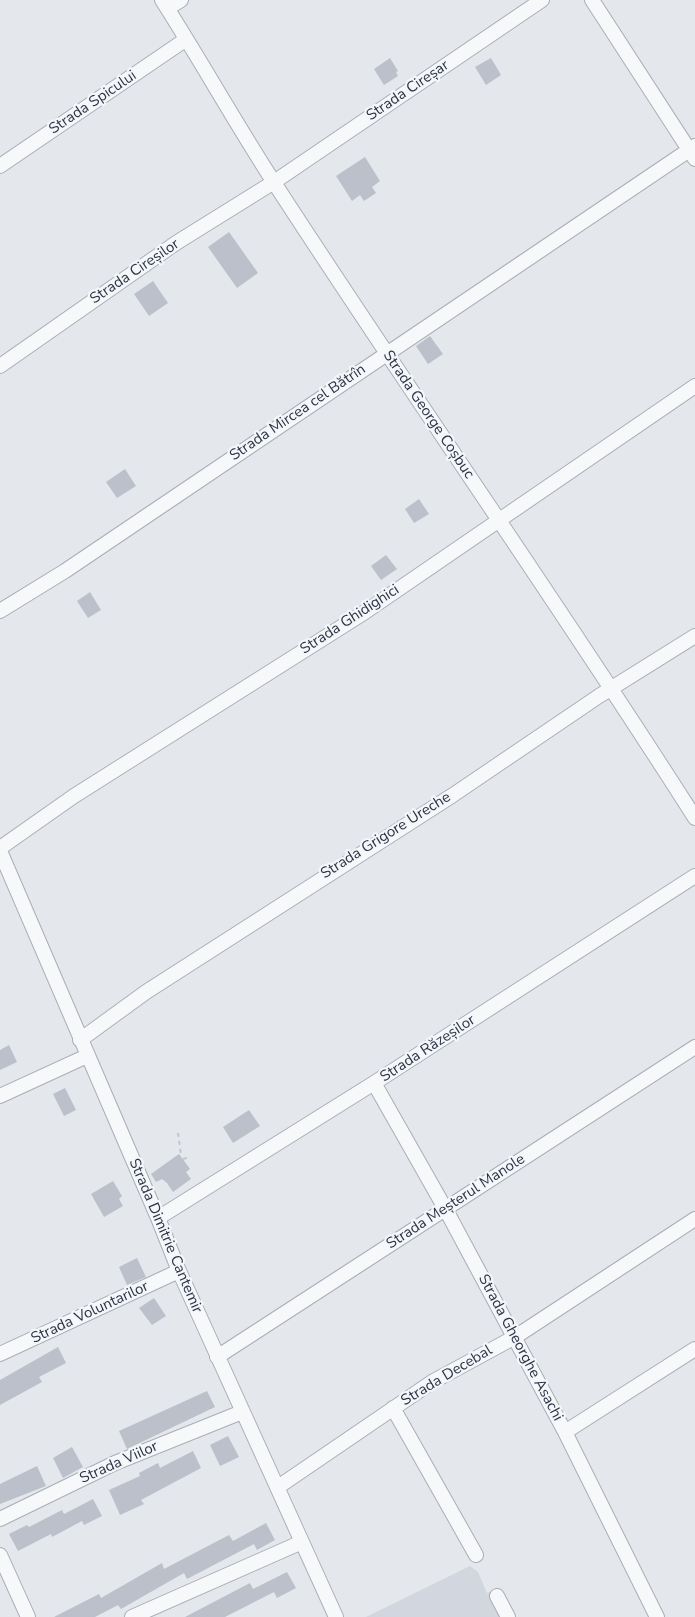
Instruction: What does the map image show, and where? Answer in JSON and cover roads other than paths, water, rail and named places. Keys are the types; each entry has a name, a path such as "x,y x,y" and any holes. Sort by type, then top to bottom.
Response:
{"street":[{"path":"165,4 181,0"},
{"name":"Strada Cireșar","path":"274,182 542,0"},
{"path":"592,0 693,152"},
{"name":"Strada George Coșbuc","path":"165,4 274,182 612,689 695,818"},
{"name":"Strada Spicului","path":"0,166 186,40"},
{"name":"Strada Mircea cel Bătrîn","path":"0,611 66,571 387,353 693,152"},
{"name":"Strada Cireșilor","path":"0,366 176,244 274,182"},
{"name":"Strada Ghidighici","path":"0,850 74,796 365,612 695,386"},
{"name":"Strada Grigore Ureche","path":"80,1040 146,992 453,795 695,636"},
{"name":"Strada Dimitrie Cantemir","path":"0,850 4,874 80,1040 217,1357 336,1617"},
{"name":"Strada Răzeșilor","path":"158,1218 374,1083 695,876"},
{"name":"Strada Meșterul Manole","path":"217,1357 695,1047"},
{"path":"0,1096 87,1056"},
{"name":"Strada Gheorghe Asachi","path":"374,1083 446,1210 566,1432 657,1617"},
{"name":"Strada Decebal","path":"278,1487 432,1382 515,1337 695,1219"},
{"name":"Strada Voluntarilor","path":"0,1354 179,1271"},
{"path":"566,1432 695,1349"},
{"path":"393,1408 476,1555"},
{"name":"Strada Viilor","path":"0,1519 115,1463 242,1412"},
{"path":"132,1617 302,1542"},
{"path":"0,1555 28,1617"},
{"path":"497,1596 508,1617"}]}
